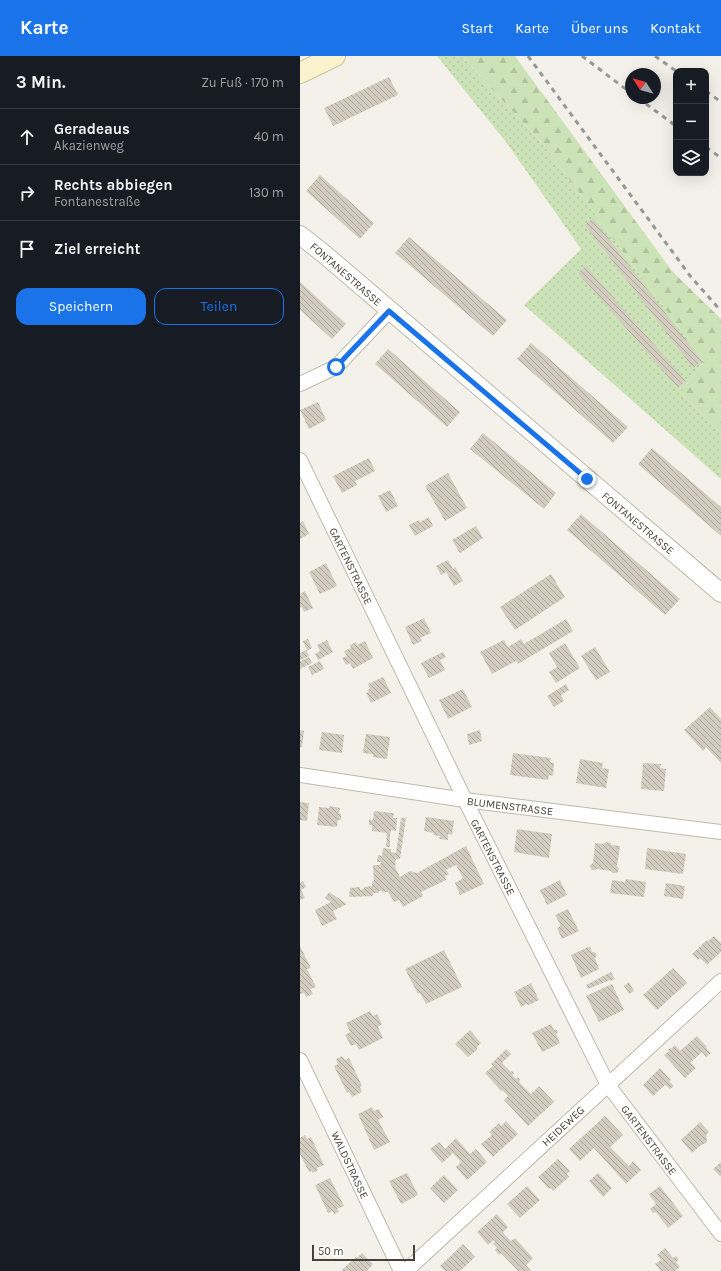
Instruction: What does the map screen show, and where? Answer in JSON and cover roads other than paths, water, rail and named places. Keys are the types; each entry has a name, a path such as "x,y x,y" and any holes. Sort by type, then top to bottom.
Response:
{"main road":[{"path":"300,72 334,56"}],"street":[{"name":"FONTANESTRASSE","path":"300,235 721,593"},
{"path":"300,384 336,367 389,311"},
{"name":"GARTENSTRASSE","path":"300,460 465,800 608,1085 721,1234"},
{"name":"BLUMENSTRASSE","path":"300,775 465,800 721,832"},
{"name":"HEIDEWEG","path":"406,1271 721,981"},
{"name":"WALDSTRASSE","path":"300,1060 400,1271"}],"railway":[{"path":"528,56 691,277 721,311"},
{"path":"582,56 625,88"},
{"path":"655,56 673,69"},
{"path":"709,93 721,102"},
{"path":"646,104 673,124"},
{"path":"709,149 721,158"}]}
